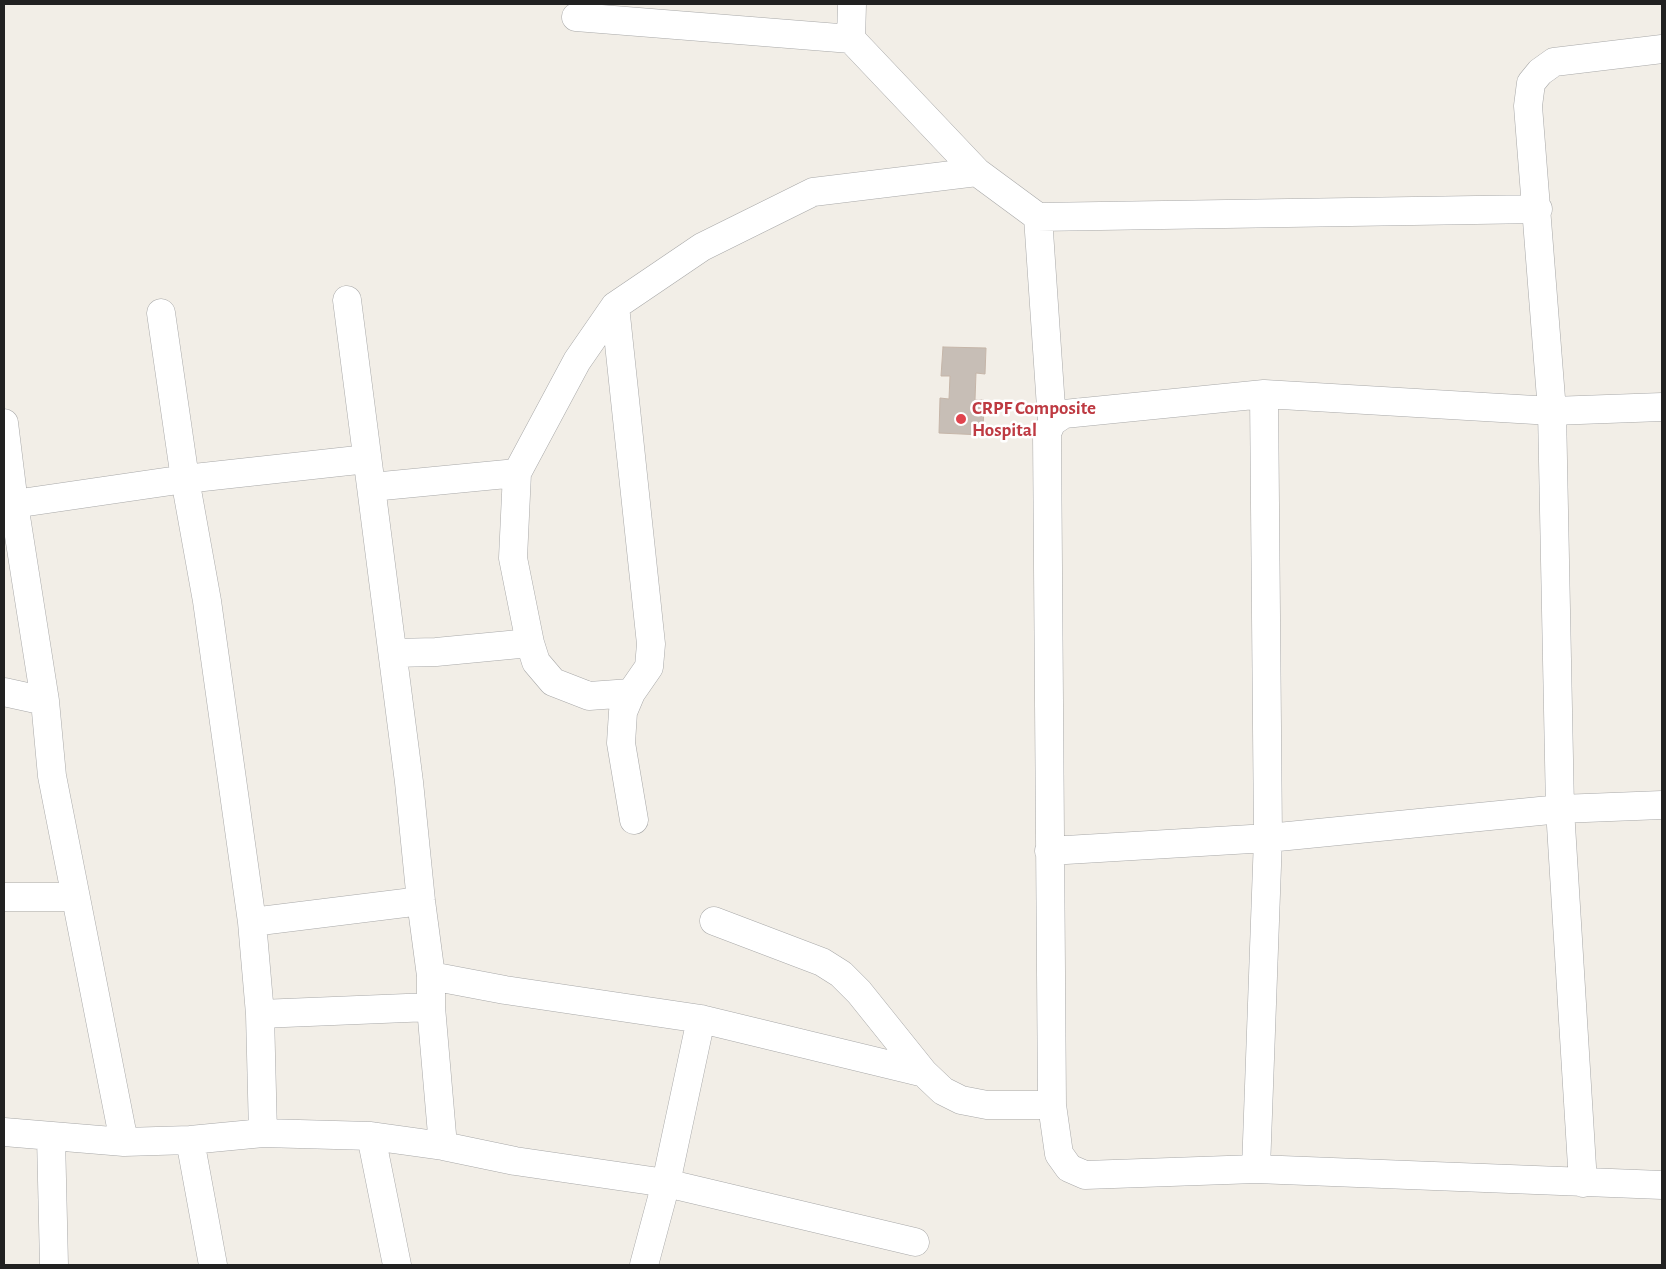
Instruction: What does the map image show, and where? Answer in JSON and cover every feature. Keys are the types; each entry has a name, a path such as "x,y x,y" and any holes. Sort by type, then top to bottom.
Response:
{"street":[{"path":"851,39 852,4"},
{"path":"576,17 851,39 977,172 1038,217 1538,209"},
{"path":"1582,1183 1560,809 1552,411 1538,209 1528,106 1531,83 1540,72 1554,62 1662,49"},
{"path":"631,693 589,696 553,682 536,662 530,643 514,558 516,473 577,361 615,306 702,246 813,192 977,172"},
{"path":"1038,217 1052,422 1047,433 1049,852 1052,1105 1058,1154 1069,1168 1085,1175 1256,1168 1662,1185"},
{"path":"347,300 409,782 421,902 431,976 431,1007 443,1146"},
{"path":"615,306 651,644 649,667 631,693 623,712 621,743 634,820"},
{"path":"161,313 185,479 207,601 252,922 260,1014 263,1133"},
{"path":"1052,422 1064,414 1082,411 1264,394 1552,411 1662,407"},
{"path":"1256,1168 1268,838 1264,394"},
{"path":"4,423 14,504 45,700 52,776 124,1142"},
{"path":"14,504 185,479 367,459"},
{"path":"372,487 516,473"},
{"path":"393,653 436,652 530,643"},
{"path":"4,692 45,700"},
{"path":"1049,852 1268,838 1560,809 1662,804"},
{"path":"4,897 75,897"},
{"path":"252,922 421,902"},
{"path":"714,921 822,962 841,974 924,1073 943,1091 961,1100 986,1105 1052,1105"},
{"path":"431,976 504,990 702,1019 924,1073"},
{"path":"260,1014 431,1007"},
{"path":"644,1265 666,1184 702,1019"},
{"path":"4,1132 124,1142 190,1140 263,1133 371,1136 443,1146 515,1161 666,1184 915,1242"},
{"path":"371,1136 397,1265"},
{"path":"51,1137 54,1265"},
{"path":"190,1140 213,1265"}],"building":[{"path":"943,347 986,348 985,374 976,373 975,400 984,400 983,435 939,433 940,398 949,399 950,376 941,376"}],"place":[{"name":"CRPF Composite Hospital","path":"961,419"}]}
